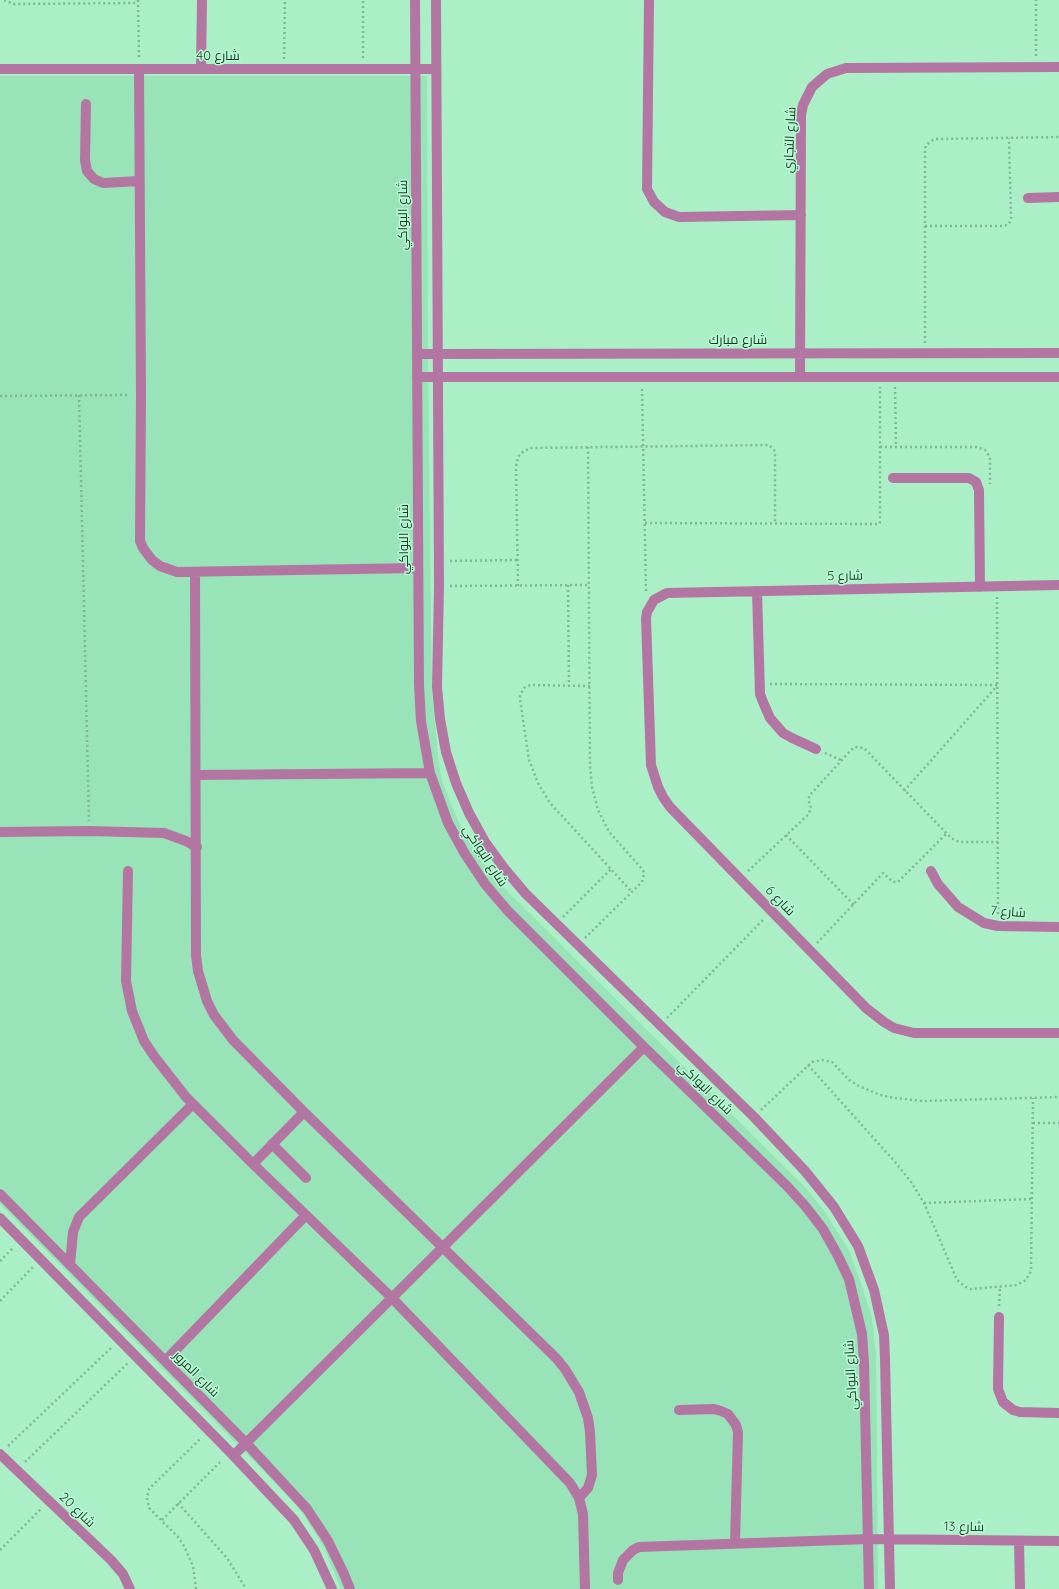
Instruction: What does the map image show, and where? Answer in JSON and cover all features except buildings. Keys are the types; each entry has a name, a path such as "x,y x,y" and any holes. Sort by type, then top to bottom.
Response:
{"street":[{"path":"202,0 202,69"},
{"name":"شارع البواكي","path":"415,0 417,568 421,721 430,773 448,823 465,854 485,884 508,911 644,1047 787,1186 823,1229 849,1279 862,1334 864,1362 869,1589"},
{"name":"شارع البواكي","path":"436,0 439,561 437,687 440,719 446,752 456,783 469,813 485,842 525,893 754,1118 820,1188 834,1207 858,1246 874,1290 880,1312 885,1358 890,1589"},
{"path":"649,0 647,189 654,202 665,212 679,217 800,215"},
{"name":"شارع التجاري","path":"800,377 801,115 803,105 812,87 827,74 846,68 1059,67"},
{"path":"139,69 141,395 140,541 147,555 160,566 177,572 417,568"},
{"name":"شارع 40","path":"0,70 436,69"},
{"path":"86,104 85,160 87,172 94,180 103,183 139,181"},
{"path":"1028,198 1059,198"},
{"name":"شارع مبارك","path":"417,354 1059,353"},
{"path":"417,377 1059,377"},
{"path":"893,478 969,478 976,482 979,490 980,586"},
{"path":"195,572 197,847 196,955 200,979 207,1001 223,1028 233,1040 304,1112 557,1359 573,1380 582,1399 588,1418 592,1468 592,1475 588,1488 579,1498"},
{"name":"شارع 5","path":"646,618 647,612 654,600 667,592 1059,585"},
{"path":"757,591 760,694 766,710 776,726 792,738 816,749"},
{"name":"شارع 6","path":"646,618 651,765 654,777 661,792 670,806 810,951 875,1016 899,1029 924,1034 1059,1033"},
{"path":"196,775 430,773"},
{"path":"0,832 89,831 164,833 181,838 197,847"},
{"path":"128,871 126,980 132,1011 144,1041 154,1056 193,1104 252,1164 392,1298 563,1474 579,1498 584,1514 585,1589"},
{"name":"شارع 7","path":"931,871 938,884 958,907 984,923 998,926 1059,927"},
{"path":"232,1454 246,1443 444,1248 644,1047"},
{"path":"70,1265 73,1232 80,1217 193,1104"},
{"path":"252,1164 304,1112"},
{"path":"272,1144 306,1178"},
{"name":"شارع المرور","path":"0,1194 246,1443 311,1514 337,1558 350,1589"},
{"path":"165,1361 306,1215"},
{"path":"0,1218 232,1454 294,1520 314,1550 332,1589"},
{"path":"41,1259 52,1246"},
{"path":"999,1317 998,1389 1004,1402 1013,1410 1020,1412 1059,1413"},
{"path":"679,1410 714,1409 722,1411 728,1414 736,1425 738,1438 735,1543"},
{"name":"شارع 20","path":"3,1451 17,1470 118,1566 130,1589"},
{"name":"شارع 13","path":"618,1580 618,1573 623,1560 633,1550 639,1547 868,1539 1059,1541"},
{"path":"1019,1541 1020,1589"}],"path":[{"path":"4,0 14,4 138,1 139,69"},
{"path":"284,69 285,0"},
{"path":"363,0 363,69"},
{"path":"1036,0 1036,67"},
{"path":"925,353 925,149 929,142 937,139 1059,137"},
{"path":"925,226 1004,226 1009,224 1011,218 1010,138"},
{"path":"642,377 646,594"},
{"path":"645,523 879,524 880,377"},
{"path":"895,377 896,447"},
{"path":"79,395 89,831"},
{"path":"0,396 141,395"},
{"path":"518,586 516,466 518,457 525,450 530,448 769,445 775,453 775,524"},
{"path":"578,945 632,892 644,878 642,870 609,832 598,810 592,787 588,447"},
{"path":"439,561 518,560"},
{"path":"439,586 589,585"},
{"path":"568,586 569,686"},
{"path":"997,586 998,926"},
{"path":"760,684 997,685"},
{"path":"590,686 530,685 522,691 520,699 529,760 538,783 550,803 632,892"},
{"path":"904,791 997,685"},
{"path":"740,878 808,814 811,805 809,802 809,796 853,748 860,747 864,748 946,834 960,842 998,842"},
{"path":"816,749 841,760"},
{"path":"810,951 883,873 893,882 898,882 946,834"},
{"path":"786,835 854,905"},
{"path":"556,924 611,869"},
{"path":"660,1025 772,911"},
{"path":"754,1118 808,1065 812,1062 822,1060 832,1062 849,1080 859,1086 880,1095 894,1098 923,1101 1059,1097"},
{"path":"808,1065 896,1162 911,1182 924,1203 958,1280 966,1287 971,1289 1017,1285 1026,1280 1031,1271 1033,1098"},
{"path":"1033,1123 1059,1123"},
{"path":"924,1203 1032,1199"},
{"path":"0,1261 22,1240"},
{"path":"0,1301 41,1259"},
{"path":"999,1317 1000,1286"},
{"path":"3,1451 120,1340"},
{"path":"17,1470 136,1356"},
{"path":"196,1589 195,1575 189,1555 178,1537 150,1508 146,1498 149,1489 209,1431"},
{"path":"162,1520 232,1454"},
{"path":"0,1550 49,1501"},
{"path":"178,1504 227,1558 246,1589"}],"shaded area":[{"path":"0,76 427,76 428,368 432,695 439,765 443,783 465,835 486,867 499,883 805,1187 823,1209 850,1252 871,1313 876,1352 878,1589 341,1589 324,1548 304,1515 291,1499 0,1204"}]}
